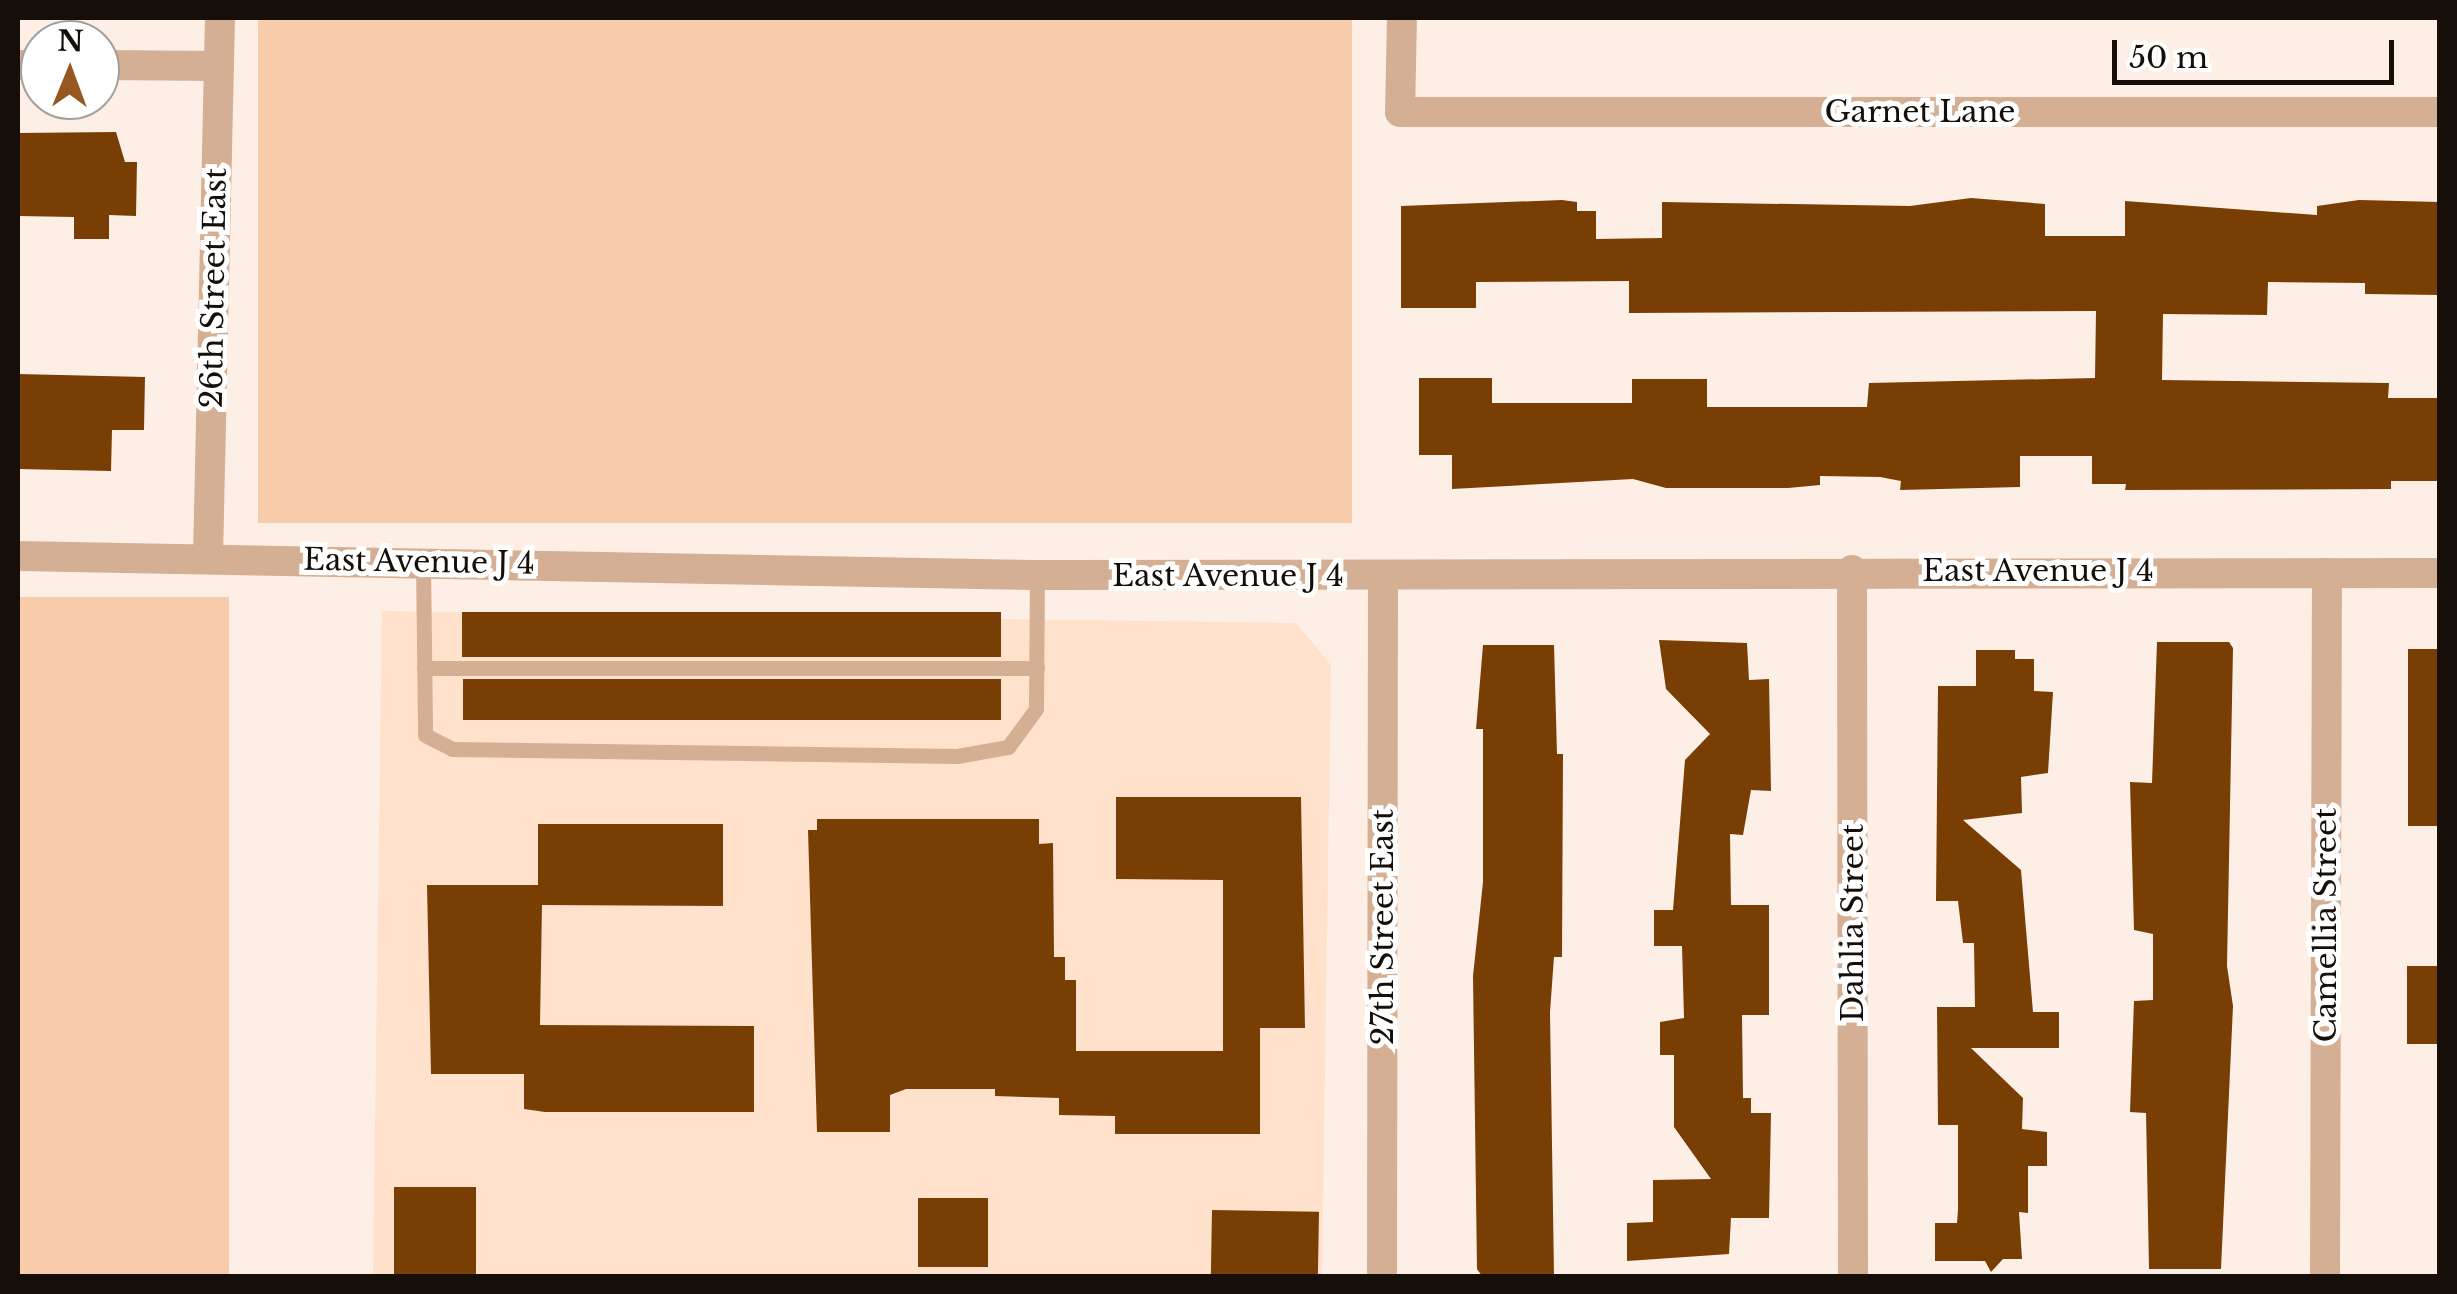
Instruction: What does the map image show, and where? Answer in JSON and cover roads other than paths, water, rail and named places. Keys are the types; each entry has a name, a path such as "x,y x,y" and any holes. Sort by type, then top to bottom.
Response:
{"street":[{"name":"26th Street East","path":"208,558 220,18"},
{"name":"Garnet Lane","path":"1402,18 1400,112 2440,112"},
{"path":"120,66 219,66"},
{"name":"East Avenue J 4","path":"18,556 1037,575 1383,577 1852,570 2440,573"},
{"name":"Dahlia Street","path":"1852,570 1853,1276"},
{"name":"Camellia Street","path":"2325,1276 2326,573"},
{"name":"27th Street East","path":"1382,1276 1383,577"}],"lane":[{"path":"423,562 425,735 452,749 957,756 1008,747 1036,708 1037,575"},
{"path":"424,668 1037,668"}]}
